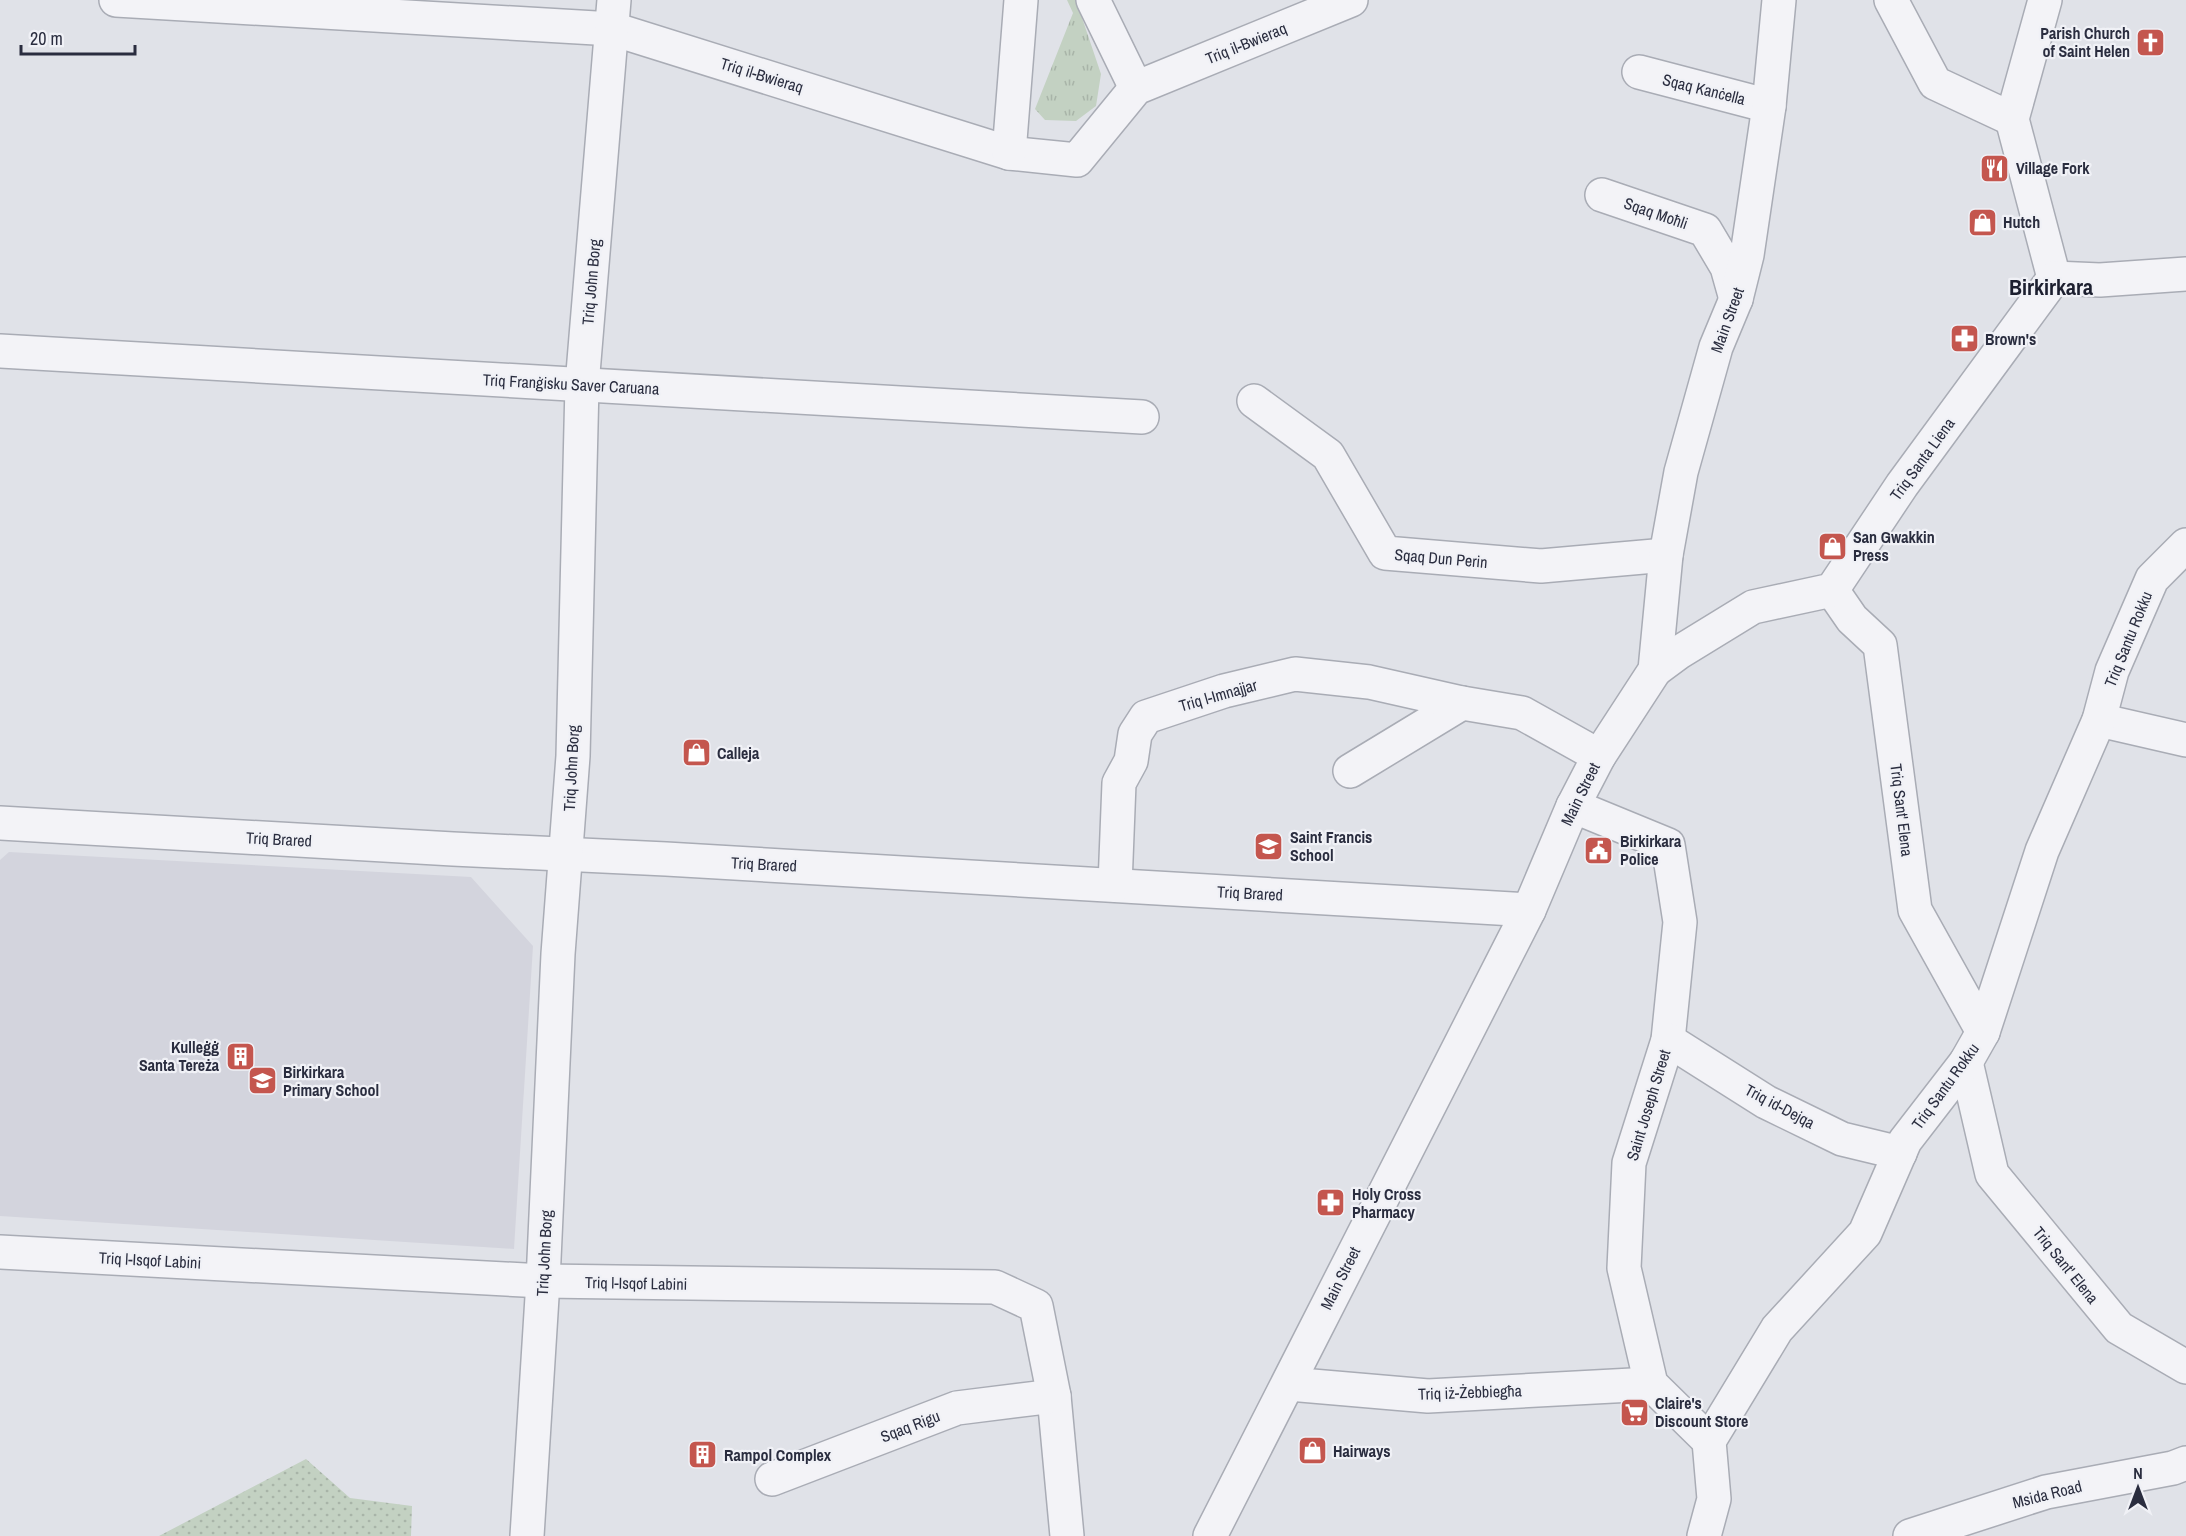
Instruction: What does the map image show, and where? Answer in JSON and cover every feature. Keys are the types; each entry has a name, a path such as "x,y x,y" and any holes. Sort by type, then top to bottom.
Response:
{"street":[{"name":"Triq il-Bwieraq","path":"116,0 613,14 1009,153 1077,160 1136,88 1351,0"},
{"path":"1009,153 1021,0"},
{"path":"1093,0 1136,88"},
{"name":"Main Street","path":"1210,1536 1528,910 1573,806 1599,756 1655,670 1666,555 1681,472 1716,347 1736,299 1747,255 1769,106 1779,0"},
{"path":"1891,0 1935,83 2012,119"},
{"path":"2045,0 2012,119 2054,278 2100,280 2186,274"},
{"name":"Triq John Borg","path":"527,1536 543,1281 558,954 573,756 582,385 613,14"},
{"name":"Sqaq Kanċella","path":"1640,72 1769,106"},
{"name":"Sqaq Moħli","path":"1602,195 1705,230 1727,267 1736,299"},
{"name":"Triq Santa Liena","path":"1832,590 1902,485 2054,278"},
{"name":"Triq Franġisku Saver Caruana","path":"0,351 1142,417"},
{"name":"Sqaq Dun Perin","path":"1254,401 1328,455 1385,553 1541,566 1666,555"},
{"name":"Triq Santu Rokku","path":"1709,1440 1777,1329 1865,1233 1905,1141 1966,1062 1983,1032 2042,851 2099,720 2112,671 2152,579 2186,545"},
{"path":"1655,670 1678,653 1754,607 1832,590"},
{"name":"Triq Sant' Elena","path":"1832,590 1852,619 1880,645 1915,910 1983,1032"},
{"name":"Triq l-Imnajjar","path":"1115,885 1119,783 1131,761 1135,734 1146,717 1224,691 1295,674 1369,682 1462,703 1522,713 1599,756"},
{"path":"1350,771 1462,703"},
{"path":"2099,720 2186,740"},
{"name":"Saint Joseph Street","path":"1573,806 1668,845 1680,922 1668,1040 1629,1163 1624,1268 1651,1384"},
{"name":"Triq Brared","path":"0,823 453,849 566,853 1528,910"},
{"name":"Triq id-Dejqa","path":"1668,1040 1766,1102 1842,1139 1900,1153"},
{"name":"Triq Sant' Elena","path":"1966,1062 1992,1174 2119,1328 2186,1367"},
{"name":"Triq l-Isqof Labini","path":"0,1252 543,1281 995,1287 1036,1306 1054,1396 1067,1536"},
{"name":"Triq iż-Żebbiegħa","path":"1289,1384 1428,1396 1651,1384"},
{"path":"1651,1384 1709,1440 1714,1499 1704,1536"},
{"name":"Sqaq Rigu","path":"772,1479 957,1408 1054,1396"},
{"name":"Msida Road","path":"1910,1536 2046,1492 2173,1468 2186,1463"}],"shaded area":[{"name":"Birkirkara Primary School","path":"9,852 471,877 533,946 514,1249 0,1216 0,860"}],"green space":[{"path":"1067,0 1076,0 1101,74 1096,106 1076,121 1045,120 1035,109 1073,13"},
{"path":"306,1459 350,1498 412,1506 411,1536 159,1536"}],"place":[{"name":"Parish Church of Saint Helen","path":"2151,42"},
{"name":"Village Fork","path":"1995,168"},
{"name":"Hutch","path":"1982,222"},
{"name":"Brown's","path":"1964,339"},
{"name":"San Gwakkin Press","path":"1832,546"},
{"name":"Calleja","path":"696,753"},
{"name":"Saint Francis School","path":"1269,846"},
{"name":"Birkirkara Police","path":"1599,850"},
{"name":"Kulleġġ Santa Tereża","path":"240,1056"},
{"name":"Birkirkara Primary School","path":"262,1081"},
{"name":"Holy Cross Pharmacy","path":"1331,1203"},
{"name":"Claire's Discount Store","path":"1634,1412"},
{"name":"Hairways","path":"1312,1451"},
{"name":"Rampol Complex","path":"703,1455"}],"district":[{"name":"Birkirkara","path":"2051,287"}]}
